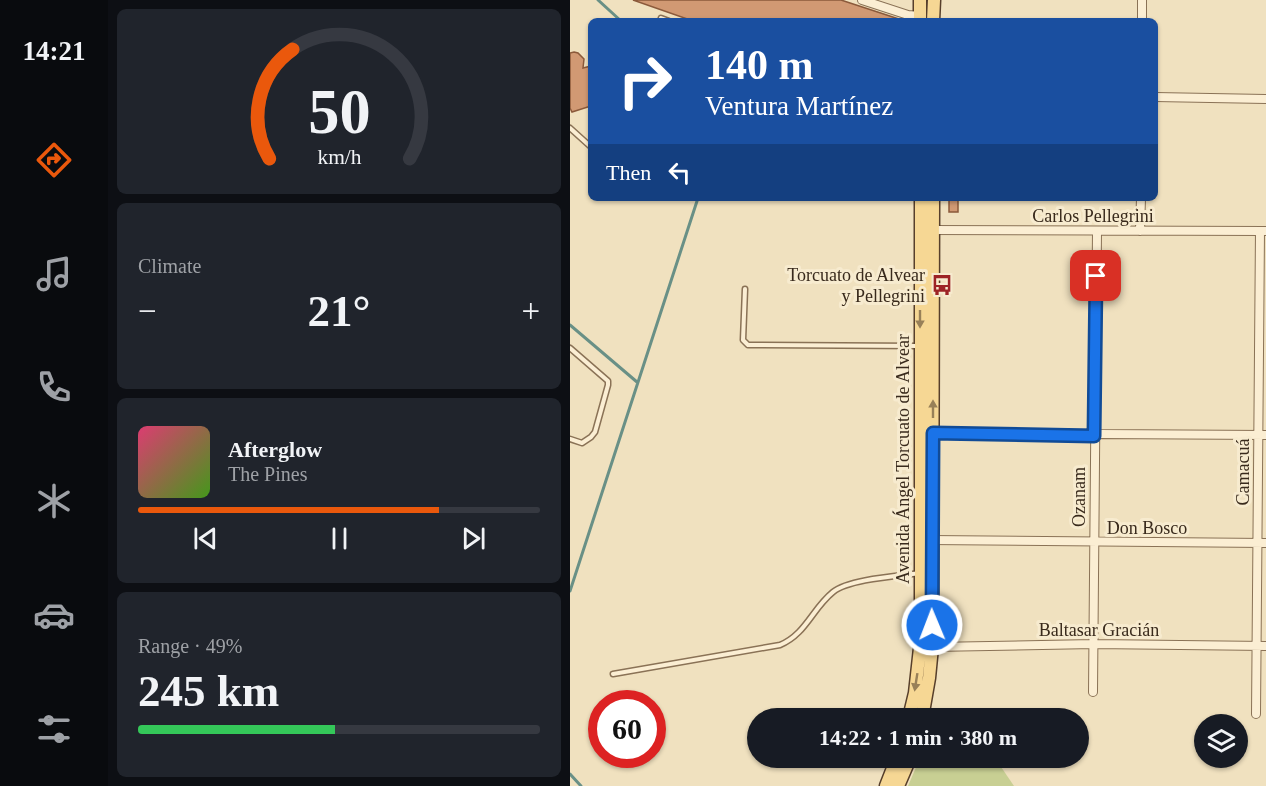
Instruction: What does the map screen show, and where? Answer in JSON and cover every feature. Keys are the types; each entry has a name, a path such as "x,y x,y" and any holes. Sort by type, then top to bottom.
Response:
{"main road":[{"path":"920,0 920,18"},
{"path":"933,0 933,18"},
{"name":"Avenida Ángel Torcuato de Alvear","path":"921,201 920,346 932,647 923,708"},
{"name":"Avenida Ángel Torcuato de Alvear","path":"911,708 920,652 921,573 926,540 933,433 933,201"},
{"path":"886,786 893,768"},
{"path":"898,786 906,768"}],"street":[{"path":"862,0 920,18"},
{"path":"1142,0 1142,18"},
{"path":"1158,97 1266,99"},
{"path":"1140,231 1141,201"},
{"name":"Carlos Pellegrini","path":"920,230 1263,231"},
{"name":"Ozanam","path":"1094,692 1097,231"},
{"name":"Camacuá","path":"1256,714 1262,646 1263,231"},
{"path":"933,433 1262,436"},
{"name":"Don Bosco","path":"926,540 1262,544"},
{"name":"Baltasar Gracián","path":"932,647 1094,644 1262,646"}],"lane":[{"path":"570,128 588,144"},
{"path":"745,289 743,340 748,345 920,346"},
{"path":"570,348 608,381 608,385 595,432 591,438 582,443 570,439"},
{"path":"613,674 780,645 796,636 834,591 855,583 921,573"}],"green space":[{"path":"916,768 1002,768 1014,786 908,786"}],"building":[{"path":"633,0 841,0 896,18 684,18"},
{"path":"570,53 578,53 584,59 583,68 588,67 588,107 572,112 570,108"},
{"path":"949,201 958,201 958,212 949,212"}],"waterway":[{"path":"598,0 618,18"},
{"path":"570,591 697,201"},
{"path":"570,325 637,382"},
{"path":"570,774 581,786"}],"place":[{"name":"Torcuato de Alvear y Pellegrini","path":"942,285"}],"route":[{"path":"932,625 933,433 1094,436 1096,276"}]}
